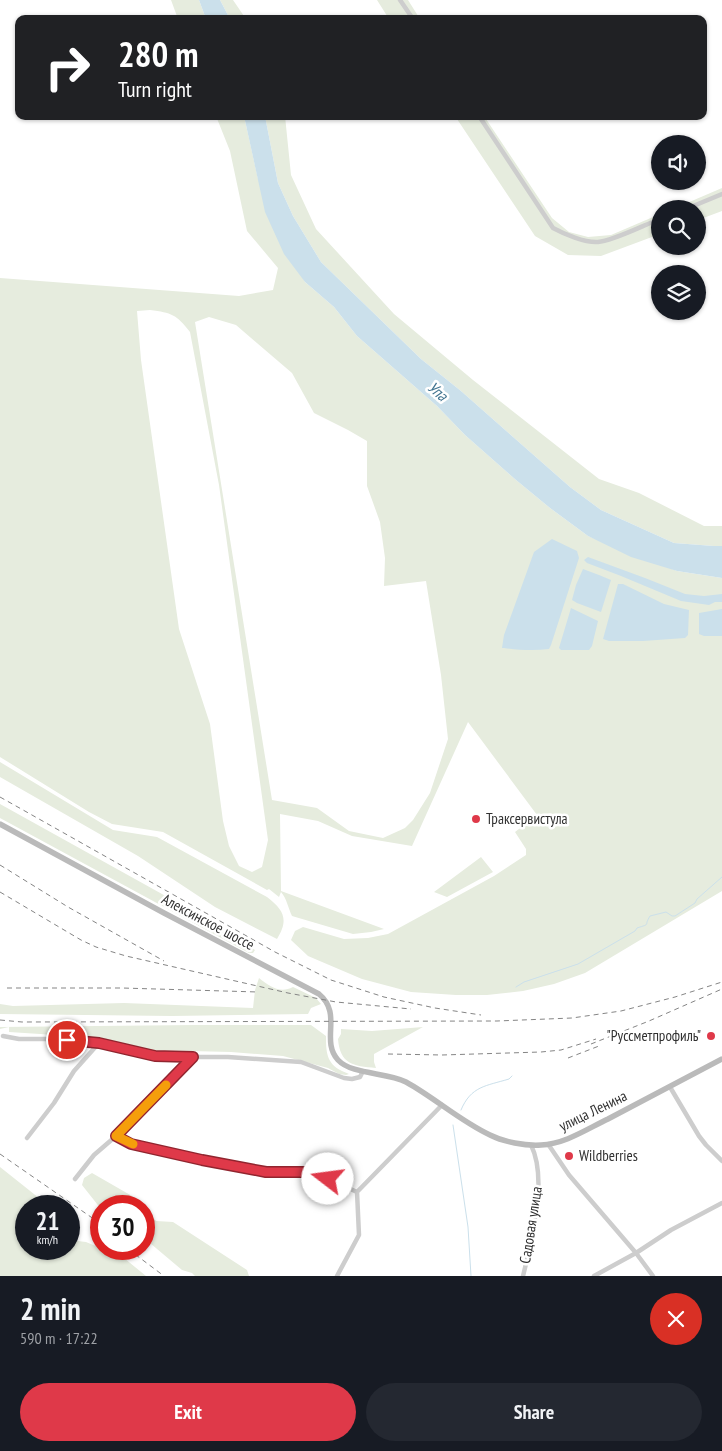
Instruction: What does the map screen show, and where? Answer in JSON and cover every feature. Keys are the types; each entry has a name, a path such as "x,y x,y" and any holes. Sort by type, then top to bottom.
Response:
{"main road":[{"name":"Алексинское шоссе","path":"0,824 319,994 330,1008 333,1052 342,1063 363,1071"},
{"name":"улица Ленина","path":"363,1071 401,1080 490,1135 511,1142 531,1145 548,1144 571,1137 722,1059"}],"street":[{"path":"400,0 410,15"},
{"path":"482,120 553,228 566,235 596,242 651,222"},
{"path":"706,201 722,194"},
{"path":"3,1036 19,1039 99,1043 155,1056 228,1057 301,1062 352,1079 360,1077 363,1071"},
{"path":"27,1138 54,1103 74,1071 99,1043"},
{"path":"75,1179 94,1155 116,1136 193,1057"},
{"path":"670,1087 699,1136 722,1161"},
{"path":"337,1276 359,1235 357,1192 442,1105"},
{"path":"116,1136 131,1144 266,1172 314,1172 357,1192"},
{"path":"548,1144 569,1175 636,1253 653,1276"},
{"name":"Садовая улица","path":"522,1276 531,1239 537,1200 538,1167 531,1145"},
{"path":"594,1276 636,1253 671,1230 722,1203"}],"shaded area":[{"path":"171,0 199,0 205,15 177,15"},
{"path":"220,0 233,0 243,15 228,15"},
{"path":"377,0 408,0 417,15 386,15"},
{"path":"218,120 245,120 258,179 305,282 334,307 357,336 437,406 465,435 550,508 588,536 677,571 722,578 722,891 585,973 554,984 523,991 487,995 411,992 362,979 308,956 291,940 295,931 303,927 344,939 368,938 388,934 494,876 526,855 526,849 515,832 537,815 468,722 412,846 352,836 318,821 280,814 281,891 384,929 353,934 292,916 281,892 279,897 269,889 267,890 163,832 112,824 89,812 0,757 0,278 239,296 273,290 278,268 247,231 230,151","holes":["137,311 164,312 173,315 181,321 190,332 219,485 268,840 262,867 252,872 239,866 229,846 223,821 210,724 179,629 141,360","209,317 236,325 292,373 314,413 367,441 367,486 380,522 385,558 384,586 426,581 441,675 448,739 430,793 413,820 405,828 383,838 349,831 317,808 272,800 195,322"]},
{"path":"266,120 285,120 291,175 316,229 394,314 473,380 599,479 639,493 704,526 722,526 722,546 674,543 601,510 570,487 461,391 421,359 321,262 293,216 278,183"},
{"path":"458,120 487,120 552,218 569,232 588,237 611,235 651,218 651,237 601,256 568,255 535,236"},
{"path":"722,188 722,211 706,217 706,200 694,200"},
{"path":"0,762 113,830 157,837 267,897 277,906 283,916 283,926 277,939 215,907 138,856 0,777"},
{"path":"0,804 198,914 255,950 253,953 249,953 0,818"},
{"path":"481,857 493,872 447,897 434,892"},
{"path":"259,978 279,989 284,990 293,987 316,998 321,1004 311,1008 308,1014 172,1016 0,1014 0,1004 13,1006 124,1003 253,1008 255,990"},
{"path":"311,1025 326,1036 328,1056 333,1065 349,1074 339,1074 328,1068 283,1056 231,1052 149,1050 102,1038 9,1032 9,1027 0,1029 0,1027"},
{"path":"423,1027 374,1054 376,1068 354,1065 345,1059 339,1047 338,1039 341,1029 372,1031"},
{"path":"0,1167 35,1195 15,1195 15,1260 80,1260 80,1241 86,1242 90,1244 90,1260 126,1260 146,1276 0,1276"},
{"path":"92,1173 130,1195 90,1195 82,1185 84,1178"},
{"path":"155,1220 173,1222 247,1270 249,1276 195,1276 182,1270 155,1247"}],"water":[{"path":"199,0 220,0 228,15 205,15"},
{"name":"Упа","path":"245,120 266,120 278,183 293,216 321,262 421,359 461,391 570,487 601,510 674,543 722,546 722,578 677,571 631,557 588,536 550,508 465,435 437,406 357,336 334,307 305,282 284,254 265,212"},
{"path":"552,539 577,551 579,558 551,645 549,649 538,650 502,648 504,635 534,552"},
{"path":"588,557 685,594 704,596 722,594 722,602 715,602 709,605 681,601 587,563 584,560"},
{"path":"583,569 611,580 601,612 572,600"},
{"path":"618,584 623,584 664,604 689,610 688,635 685,638 643,641 609,641 603,639"},
{"path":"571,608 598,621 592,646 589,650 561,650 559,648"},
{"path":"722,609 722,636 704,636 699,634 699,613"}],"waterway":[{"path":"516,987 524,982 578,964 635,931 637,928 646,925 650,916 666,912 675,916 695,903 722,877"},
{"path":"461,1110 469,1096 475,1091 509,1079 512,1076"},
{"path":"453,1125 468,1227 471,1276"}],"railway":[{"path":"0,797 275,952 331,980 384,997 435,1008 481,1015"},
{"path":"0,865 68,907 164,961"},
{"path":"0,892 81,940 96,947 126,956 336,1002 411,1009"},
{"path":"0,1020 22,1022 497,1021 572,1018 621,1011 722,982"},
{"path":"7,988 122,988 258,992"},
{"path":"591,1044 722,989"},
{"path":"388,1054 442,1055 541,1052 561,1050 596,1039"},
{"path":"568,1058 599,1046"},
{"path":"0,1154 90,1216"},
{"path":"143,1260 164,1276"}],"slow traffic":[{"path":"133,1144 116,1136 166,1085"}],"place":[{"name":"Траксервистула","path":"476,819"},
{"name":"\"Руссметпрофиль\"","path":"711,1036"},
{"name":"Wildberries","path":"569,1156"}],"route":[{"path":"67,1040 99,1043 155,1056 193,1057 116,1136 131,1144 266,1172 314,1172 328,1179"}]}
